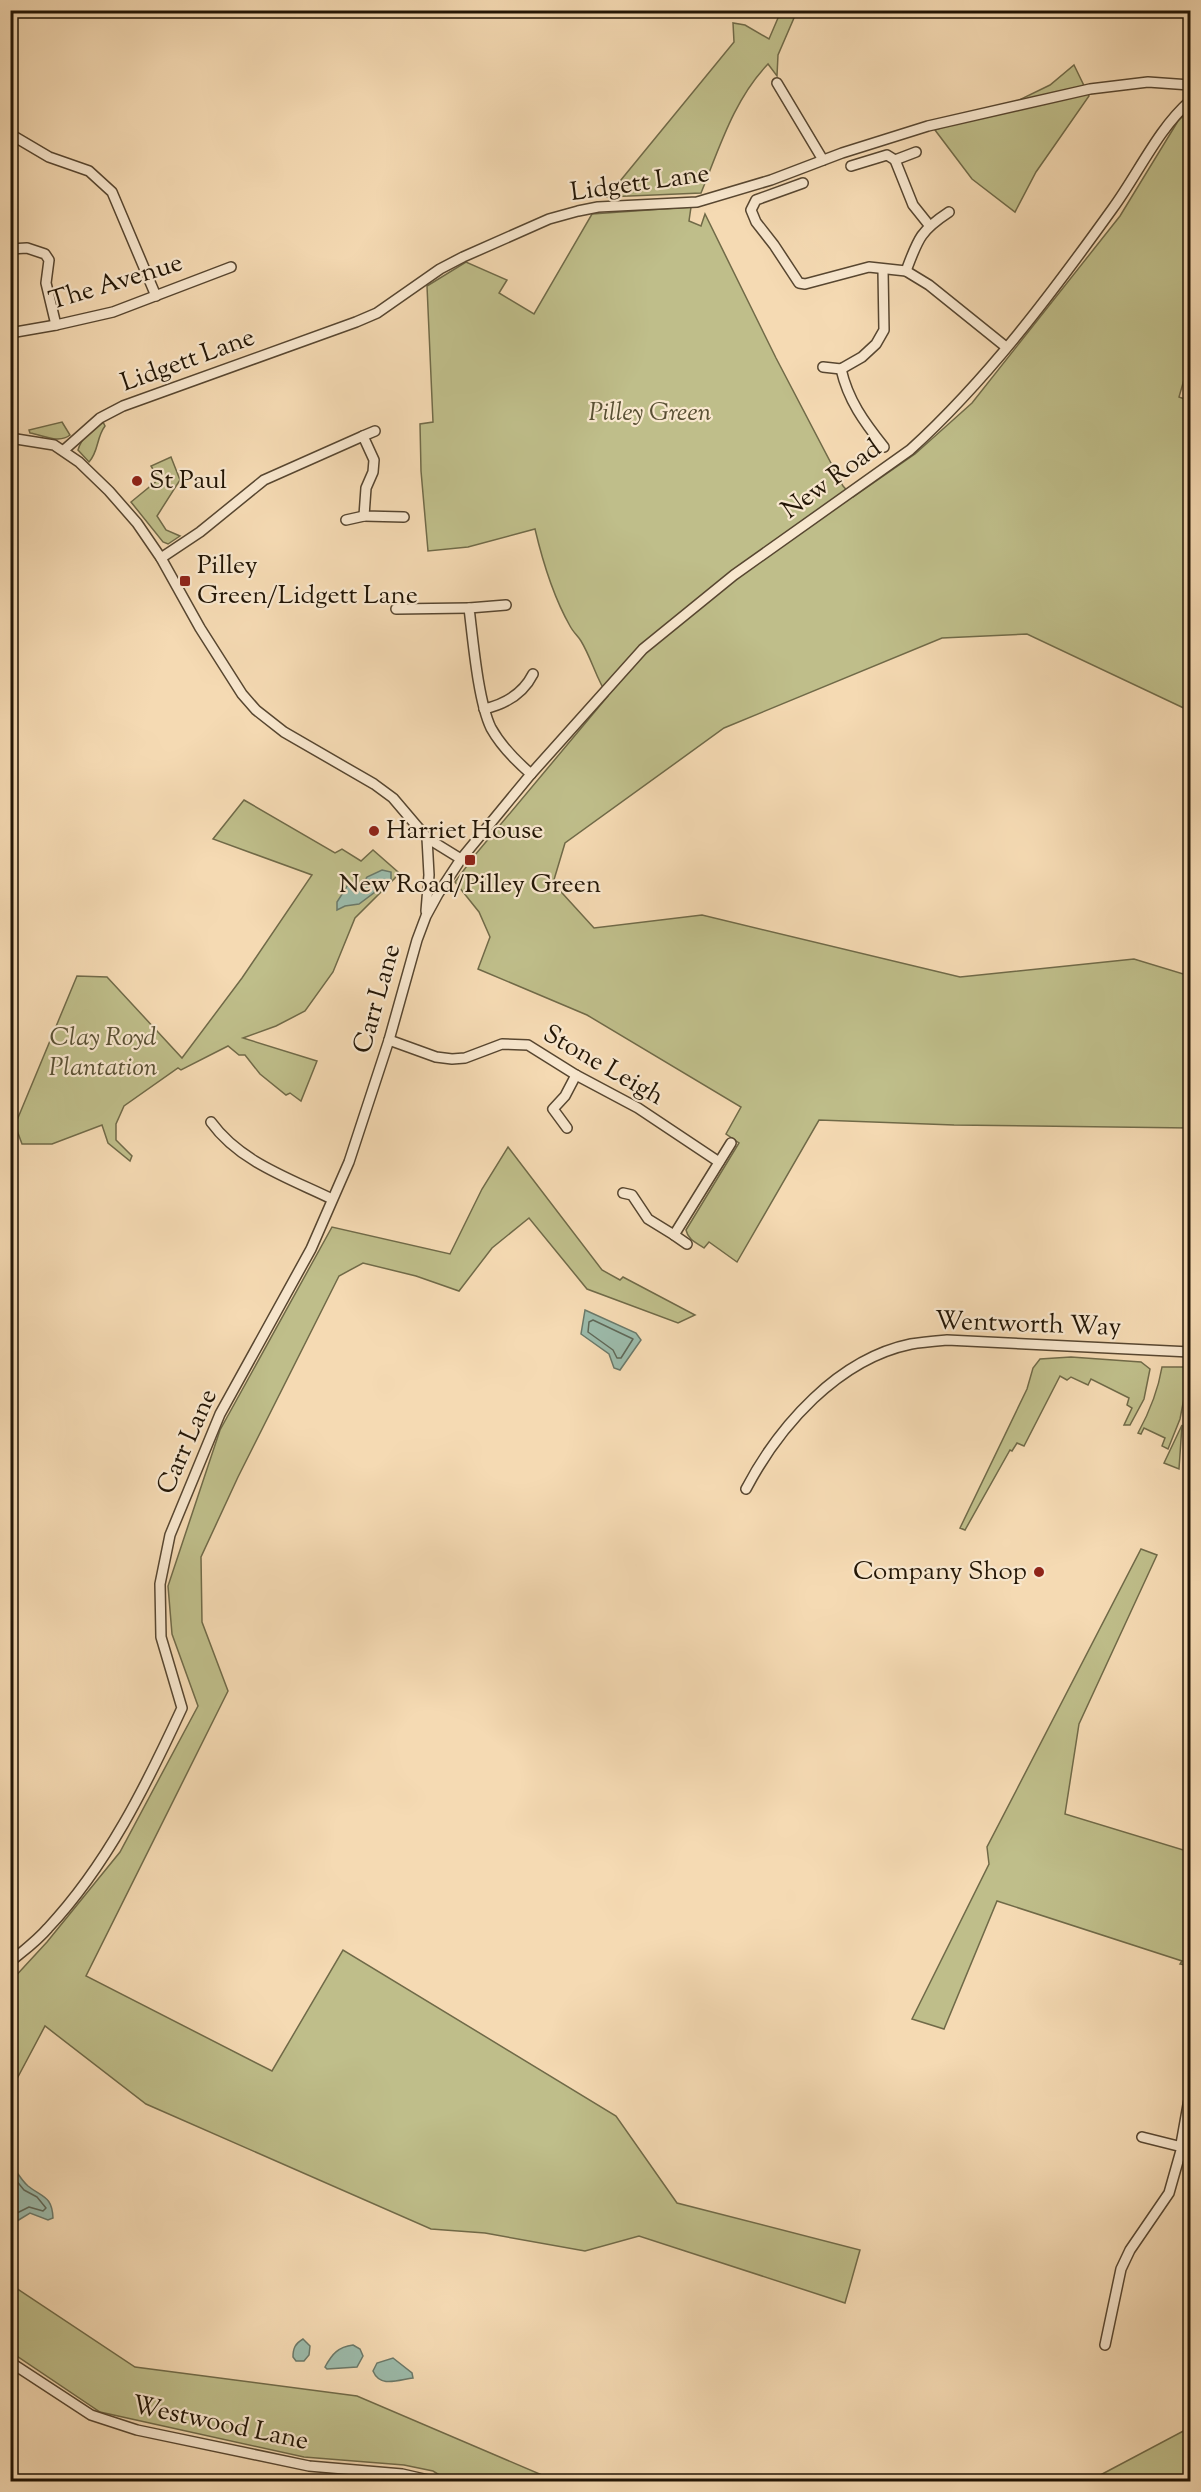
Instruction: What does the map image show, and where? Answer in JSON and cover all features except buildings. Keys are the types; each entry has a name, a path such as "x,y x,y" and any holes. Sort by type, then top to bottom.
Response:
{"street":[{"name":"Lidgett Lane","path":"64,450 100,418 123,406 356,322 376,313 456,261 549,219 598,207 697,202 771,180 823,160 928,126 1090,89 1148,82 1191,85"},
{"path":"777,83 823,160"},
{"name":"New Road","path":"461,859 531,774 643,649 734,575 910,450 964,395 1048,297 1115,207 1175,115 1191,101"},
{"path":"10,134 48,157 89,171 112,192 156,296"},
{"path":"895,160 916,152"},
{"path":"852,166 887,155 895,160 913,205 929,225"},
{"path":"803,183 756,200 752,210 756,222 799,284 869,267 906,271 929,285 1006,347"},
{"path":"906,271 916,243 929,225 949,212"},
{"path":"27,248 28,237"},
{"path":"10,249 27,248 41,251 49,260 46,283 56,325"},
{"name":"The Avenue","path":"10,333 113,312 231,267"},
{"path":"823,367 841,369 862,357 876,344 884,330 883,270"},
{"path":"841,369 846,390 860,417 884,447"},
{"path":"161,558 200,532 264,480 375,430"},
{"path":"363,436 374,460 373,472 366,488 364,516"},
{"path":"10,438 54,445 64,450 109,491 137,523 161,558 205,637 242,694 256,710 284,732 374,784 393,798 427,838 461,859"},
{"path":"346,519 364,516 404,517"},
{"path":"396,609 506,605"},
{"path":"469,608 484,709 503,747 531,774"},
{"path":"484,709 515,696 527,685 533,674"},
{"name":"Carr Lane","path":"10,1962 47,1929 87,1881 144,1790 183,1708 162,1636 160,1584 170,1535 220,1414 311,1249 348,1162 390,1040 426,916 429,875 427,838"},
{"name":"Carr Lane","path":"426,916 461,859"},
{"name":"Stone Leigh","path":"390,1040 436,1057 452,1059 471,1056 502,1044 528,1045 576,1075 638,1108 719,1162"},
{"path":"567,1128 553,1109 565,1096 576,1075"},
{"path":"211,1122 222,1138 251,1160 332,1199"},
{"path":"674,1235 731,1143"},
{"path":"623,1193 632,1195 648,1219 687,1244"},
{"name":"Wentworth Way","path":"746,1489 762,1461 792,1421 815,1396 842,1375 875,1356 910,1344 947,1340 1191,1352"},
{"path":"1105,2345 1121,2269 1130,2250 1169,2193 1186,2148 1191,2102"},
{"path":"1142,2138 1186,2148"},
{"name":"Westwood Lane","path":"10,2362 91,2415 137,2430 309,2466 402,2474 436,2481"}],"green space":[{"path":"781,11 797,11 778,55 777,76 768,64 746,93 728,125 701,193 607,197 734,42 733,23 745,25 769,39"},
{"path":"1074,65 1089,96 1036,172 1015,212 972,179 935,130 1013,103 1050,85"},
{"name":"Pilley Green","path":"1190,109 1190,263 1187,274 1190,276 1190,359 1179,397 1190,401 1190,711 1027,634 942,638 724,728 565,843 553,883 594,928 702,915 960,977 1134,959 1190,976 1190,1128 954,1125 819,1120 737,1262 709,1242 704,1248 691,1239 686,1230 739,1143 726,1134 741,1107 587,1015 478,969 490,937 479,912 455,882 608,696 585,648 558,603 535,529 468,547 428,551 421,471 420,424 433,422 427,286 466,262 507,280 499,293 534,314 592,214 691,207 689,221 701,226 705,214 776,358 843,486 853,497 915,454 972,403 1120,216 1178,121"},
{"path":"62,422 70,435 66,438 51,438 30,433 29,430"},
{"path":"103,422 105,426 89,462 78,450 85,437"},
{"path":"171,457 180,480 157,516 166,530 180,536 168,544 163,542 131,502 159,479 151,466"},
{"name":"Clay Royd Plantation","path":"244,800 335,853 342,849 361,861 373,850 398,872 395,878 355,918 333,972 305,1011 276,1026 243,1038 317,1061 301,1101 290,1093 286,1095 260,1074 245,1055 239,1055 228,1046 181,1070 178,1068 124,1106 116,1124 116,1140 132,1156 130,1161 108,1143 102,1125 52,1144 22,1144 15,1125 77,976 107,977 182,1058 242,978 312,875 213,839"},
{"path":"508,1147 602,1270 620,1280 623,1277 695,1315 678,1323 587,1289 529,1218 492,1248 459,1291 416,1276 363,1263 339,1276 238,1477 201,1557 202,1622 228,1691 86,1976 272,2071 343,1950 616,2116 677,2203 860,2250 845,2303 639,2236 585,2251 485,2233 431,2229 146,2104 45,2026 11,2090 11,1981 47,1942 120,1852 198,1706 172,1634 168,1586 220,1430 332,1227 450,1254 482,1189"},
{"path":"1071,1357 1141,1362 1150,1369 1144,1399 1130,1425 1124,1425 1132,1408 1127,1405 1129,1398 1091,1379 1088,1385 1071,1377 1067,1380 1060,1376 1024,1446 1017,1443 1012,1451 1010,1450 965,1530 960,1528 1027,1389 1033,1368 1040,1359"},
{"path":"1162,1367 1190,1367 1180,1419 1168,1449 1162,1446 1165,1438 1144,1428 1141,1434 1138,1433 1153,1401"},
{"path":"1182,1425 1179,1469 1164,1463"},
{"path":"1141,1549 1157,1555 1079,1724 1065,1814 1190,1852 1190,1966 1180,1964 1182,1961 997,1901 944,2029 912,2019 989,1864 987,1847"},
{"path":"10,2284 135,2367 357,2396 556,2481 449,2481 433,2471 404,2465 304,2457 100,2412 11,2352"},
{"path":"1189,2428 1190,2481 1089,2481"}],"water":[{"path":"382,870 391,872 391,880 359,904 337,910 337,902 349,883 361,886 367,877"},
{"path":"585,1310 636,1333 641,1340 620,1370 614,1368 609,1354 581,1334"},
{"path":"10,2162 25,2184 49,2201 53,2218 48,2220 30,2213 17,2221 11,2217"},
{"path":"303,2339 310,2346 309,2355 304,2361 296,2361 293,2357 294,2349"},
{"path":"353,2345 360,2349 363,2356 357,2367 327,2369 325,2367 336,2352 343,2347"},
{"path":"393,2358 412,2373 413,2378 390,2382 380,2380 376,2376 373,2371 377,2363"}],"place":[{"name":"St Paul","path":"137,481"},
{"name":"Pilley Green/Lidgett Lane","path":"185,581"},
{"name":"Harriet House","path":"374,831"},
{"name":"New Road/Pilley Green","path":"470,860"},
{"name":"Company Shop","path":"1039,1572"}]}
